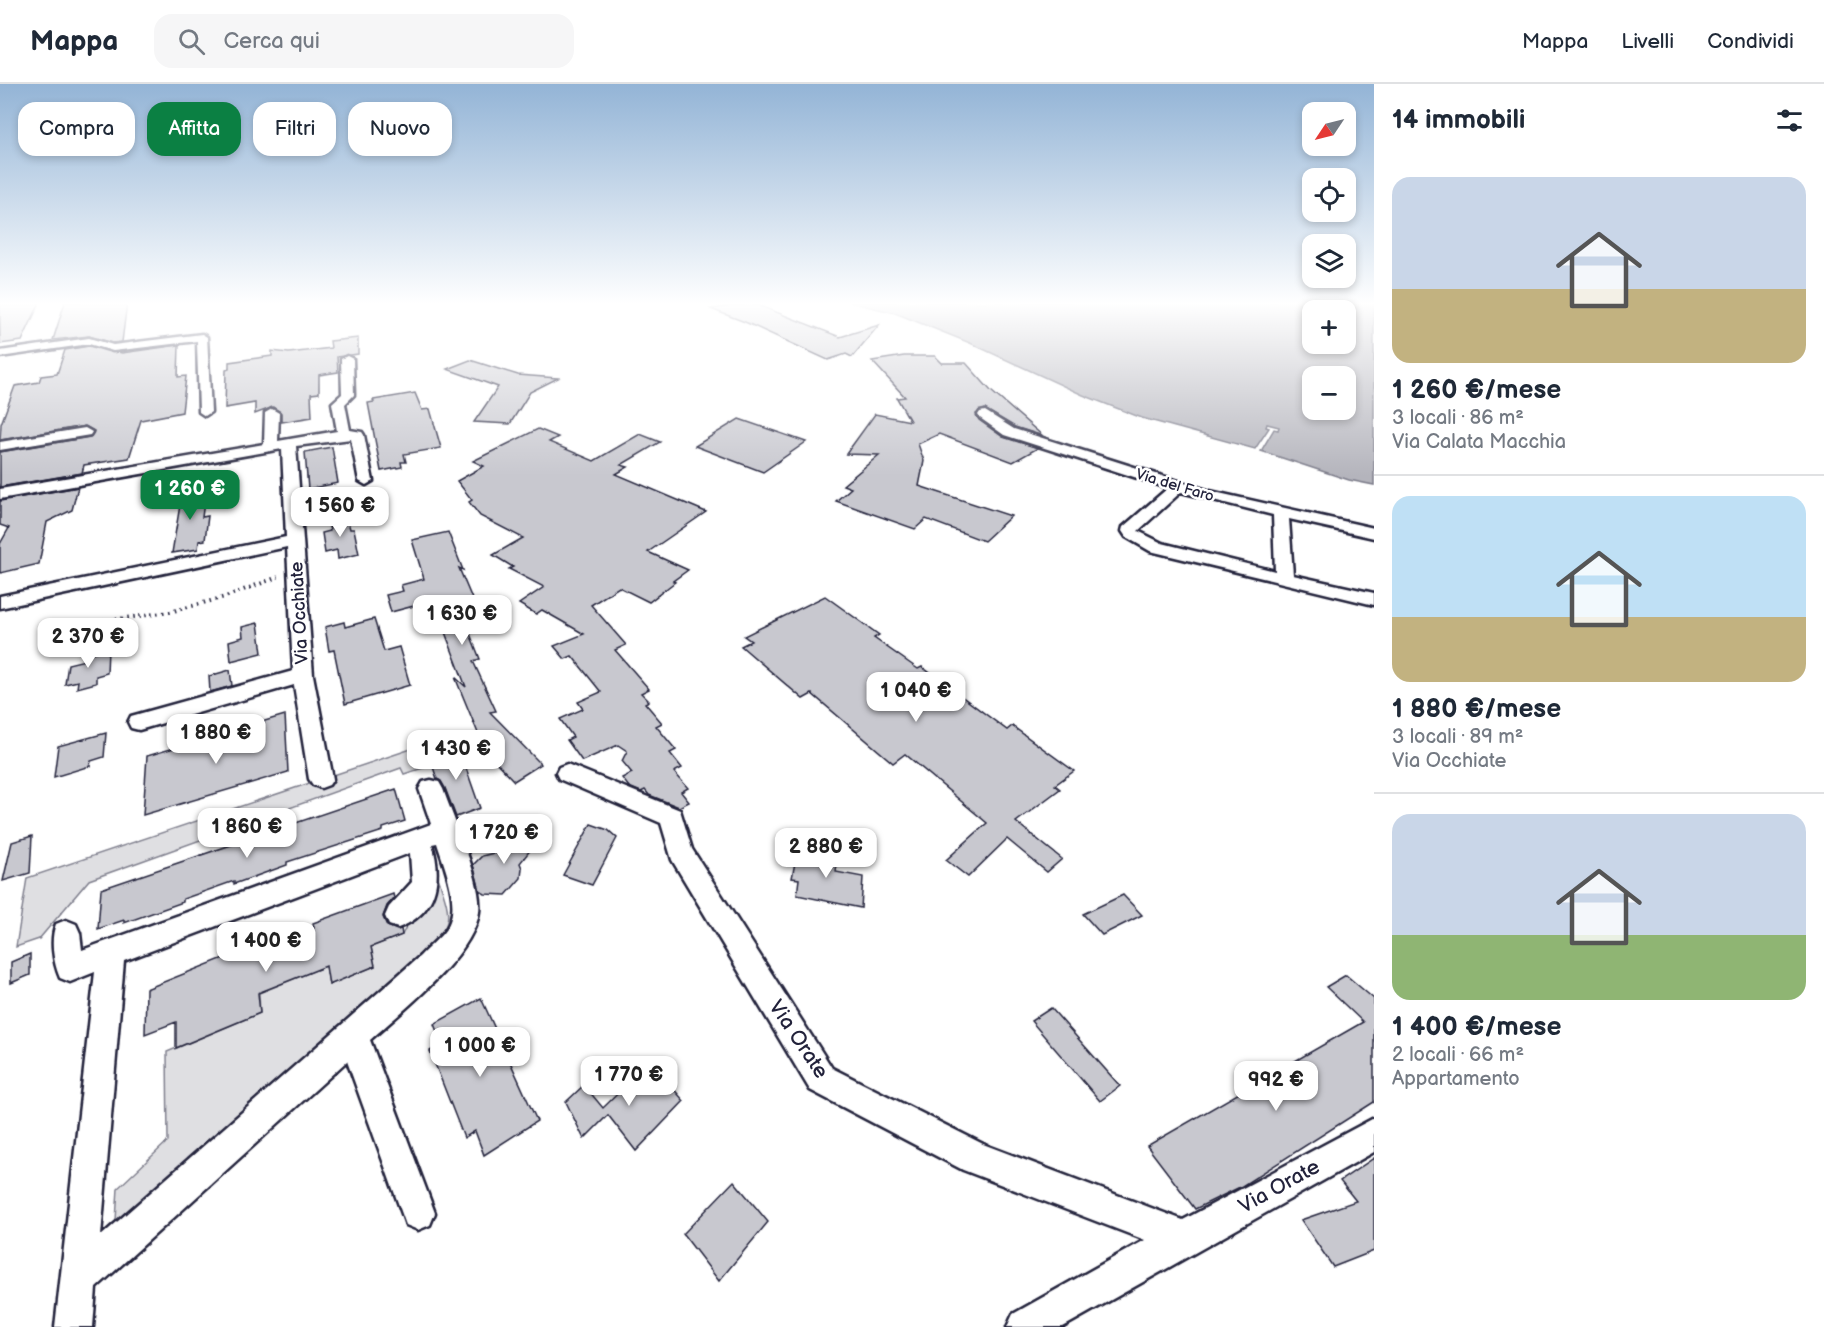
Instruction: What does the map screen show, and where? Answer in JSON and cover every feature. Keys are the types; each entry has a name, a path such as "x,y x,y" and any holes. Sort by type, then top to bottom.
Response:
{"street":[{"path":"203,360 205,412"},
{"path":"344,434 338,403 348,395 347,360"},
{"name":"Via Occhiate","path":"272,413 280,445 295,540 303,675 321,779"},
{"name":"Via del Faro","path":"985,415 1009,432 1178,487 1281,513 1374,532"},
{"path":"0,447 85,432"},
{"path":"0,494 344,434 357,435 366,481"},
{"path":"1178,487 1131,527 1131,534 1156,547 1374,599"},
{"path":"1281,513 1284,578"},
{"path":"0,602 295,540"},
{"name":"Via Occhiate","path":"139,722 303,675"},
{"name":"Via Orate","path":"567,772 671,817 681,852 821,1079 975,1158 1185,1238"},
{"path":"398,916 417,900 426,886 425,864 431,834 431,789"},
{"path":"66,933 70,968 111,955 431,834"},
{"path":"79,1279 430,966 458,935 466,912 462,880 431,834"},
{"path":"74,1327 111,955"},
{"path":"353,1035 418,1213"},
{"name":"Via Orate","path":"1026,1327 1374,1134"}],"path":[{"path":"47,648 57,634 72,625 92,620 132,620 206,602 244,591 297,569"}],"shaded area":[{"path":"1007,360 1374,360 1374,485 1349,480 1261,451 1274,429 1278,430 1279,427 1267,424 1266,427 1269,428 1255,449 1142,418 1083,395"},
{"path":"426,744 432,765 404,774 401,768 89,880 39,939 16,947 27,878"},
{"path":"439,880 448,912 447,920 441,934 425,953 115,1237 118,1188 168,1141 167,1052 260,1013 259,993 326,966 329,985 375,966 371,947 402,935 414,911"}],"building":[{"path":"62,360 179,360 178,377 186,376 182,412 141,420 129,458 84,465 82,473 0,487 0,452 90,437 94,431 85,426 0,440 1,424 15,386 39,382 41,376 57,374"},
{"path":"337,360 338,372 319,375 319,393 311,394 312,417 281,422 281,413 273,407 255,414 255,403 225,408 226,370 229,369 229,362"},
{"path":"470,360 518,375 558,378 530,392 510,424 474,422 498,387 447,369"},
{"path":"939,360 942,363 966,363 991,391 1043,436 1015,427 985,409 976,414 979,420 1003,437 1038,448 1013,462 939,434 918,444 924,461 919,486 1011,516 984,541 926,519 915,529 836,501 851,488 843,485 879,455 846,454 875,414 910,421 897,398 905,397 872,361"},
{"path":"415,393 422,410 430,409 441,448 404,454 406,462 401,462 402,467 381,471 368,403 374,402 373,400"},
{"path":"739,419 806,442 763,472 695,446"},
{"path":"538,429 558,437 549,442 594,461 640,434 660,442 621,465 628,467 616,474 706,512 648,552 688,570 673,581 675,582 649,602 619,587 591,605 626,645 615,650 649,689 641,693 649,701 645,703 662,723 656,726 676,750 670,753 682,768 674,772 688,788 681,792 689,802 679,807 649,795 645,790 641,792 629,787 622,778 632,773 622,761 627,751 618,745 582,761 567,740 573,737 560,719 583,709 578,702 601,692 572,656 565,659 554,646 584,634 542,610 536,614 519,604 544,587 509,569 513,567 493,555 523,538 480,516 469,502 472,500 457,481 484,466 473,461"},
{"path":"332,447 338,483 308,489 305,452"},
{"path":"201,484 199,503 204,502 202,517 208,516 205,540 199,541 198,549 172,553 183,487"},
{"path":"78,487 72,510 47,522 39,564 0,573 0,544 9,528 0,525 0,501"},
{"path":"346,514 350,529 354,529 359,554 338,559 337,550 325,553 322,533 330,531 327,518"},
{"path":"448,532 463,570 459,568 475,606 467,608 470,614 463,616 480,659 473,661 496,711 490,712 541,764 514,781 475,740 480,738 455,677 466,687 433,601 391,612 386,595 403,591 401,585 424,579 412,540"},
{"path":"825,596 879,635 874,638 918,669 922,667 1007,730 1012,726 1074,771 1055,785 1060,789 1016,822 1062,859 1047,872 1007,839 968,877 946,860 987,823 905,754 893,763 812,694 803,699 741,646 751,641 744,636"},
{"path":"374,619 384,651 399,647 410,685 345,704 334,650 329,651 325,627 344,622 345,627"},
{"path":"258,623 262,653 231,661 229,641 243,637 242,627"},
{"path":"108,649 107,673 96,676 96,683 77,688 78,681 65,684 68,664 85,660 86,654"},
{"path":"230,670 232,686 210,692 209,676"},
{"path":"285,715 288,772 143,815 147,756"},
{"path":"106,733 104,757 91,761 90,766 54,777 58,746"},
{"path":"459,748 480,808 456,817 445,788 437,779 430,758"},
{"path":"396,789 405,821 383,828 383,831 287,862 287,865 234,884 234,881 183,899 183,902 124,923 124,920 98,929 101,889"},
{"path":"591,824 608,830 617,838 592,885 563,875"},
{"path":"520,829 539,839 520,863 521,878 506,895 485,894 480,891 473,865 482,856 501,851"},
{"path":"32,836 30,873 3,881 12,842"},
{"path":"804,847 838,854 836,872 863,877 861,908 797,895 799,879 792,878 796,857 802,858"},
{"path":"393,894 394,898 387,906 383,917 387,926 397,930 401,929 402,935 371,947 375,966 329,985 326,966 258,993 260,1013 176,1048 176,1022 145,1034 146,989 261,943 261,949 314,928 313,923"},
{"path":"1123,895 1142,915 1102,935 1083,914"},
{"path":"30,954 30,975 11,983 11,962"},
{"path":"1346,975 1374,999 1374,1102 1242,1186 1195,1209 1147,1146 1363,1022 1326,987"},
{"path":"481,998 537,1121 484,1155 475,1131 464,1138 430,1051 442,1044 434,1024"},
{"path":"1051,1008 1120,1086 1100,1101 1031,1021"},
{"path":"650,1062 684,1101 636,1151 608,1115 584,1139 566,1102 584,1085 603,1108"},
{"path":"1374,1158 1374,1251 1333,1267 1301,1220 1356,1201 1340,1181"},
{"path":"734,1181 768,1222 719,1281 683,1234"}]}
